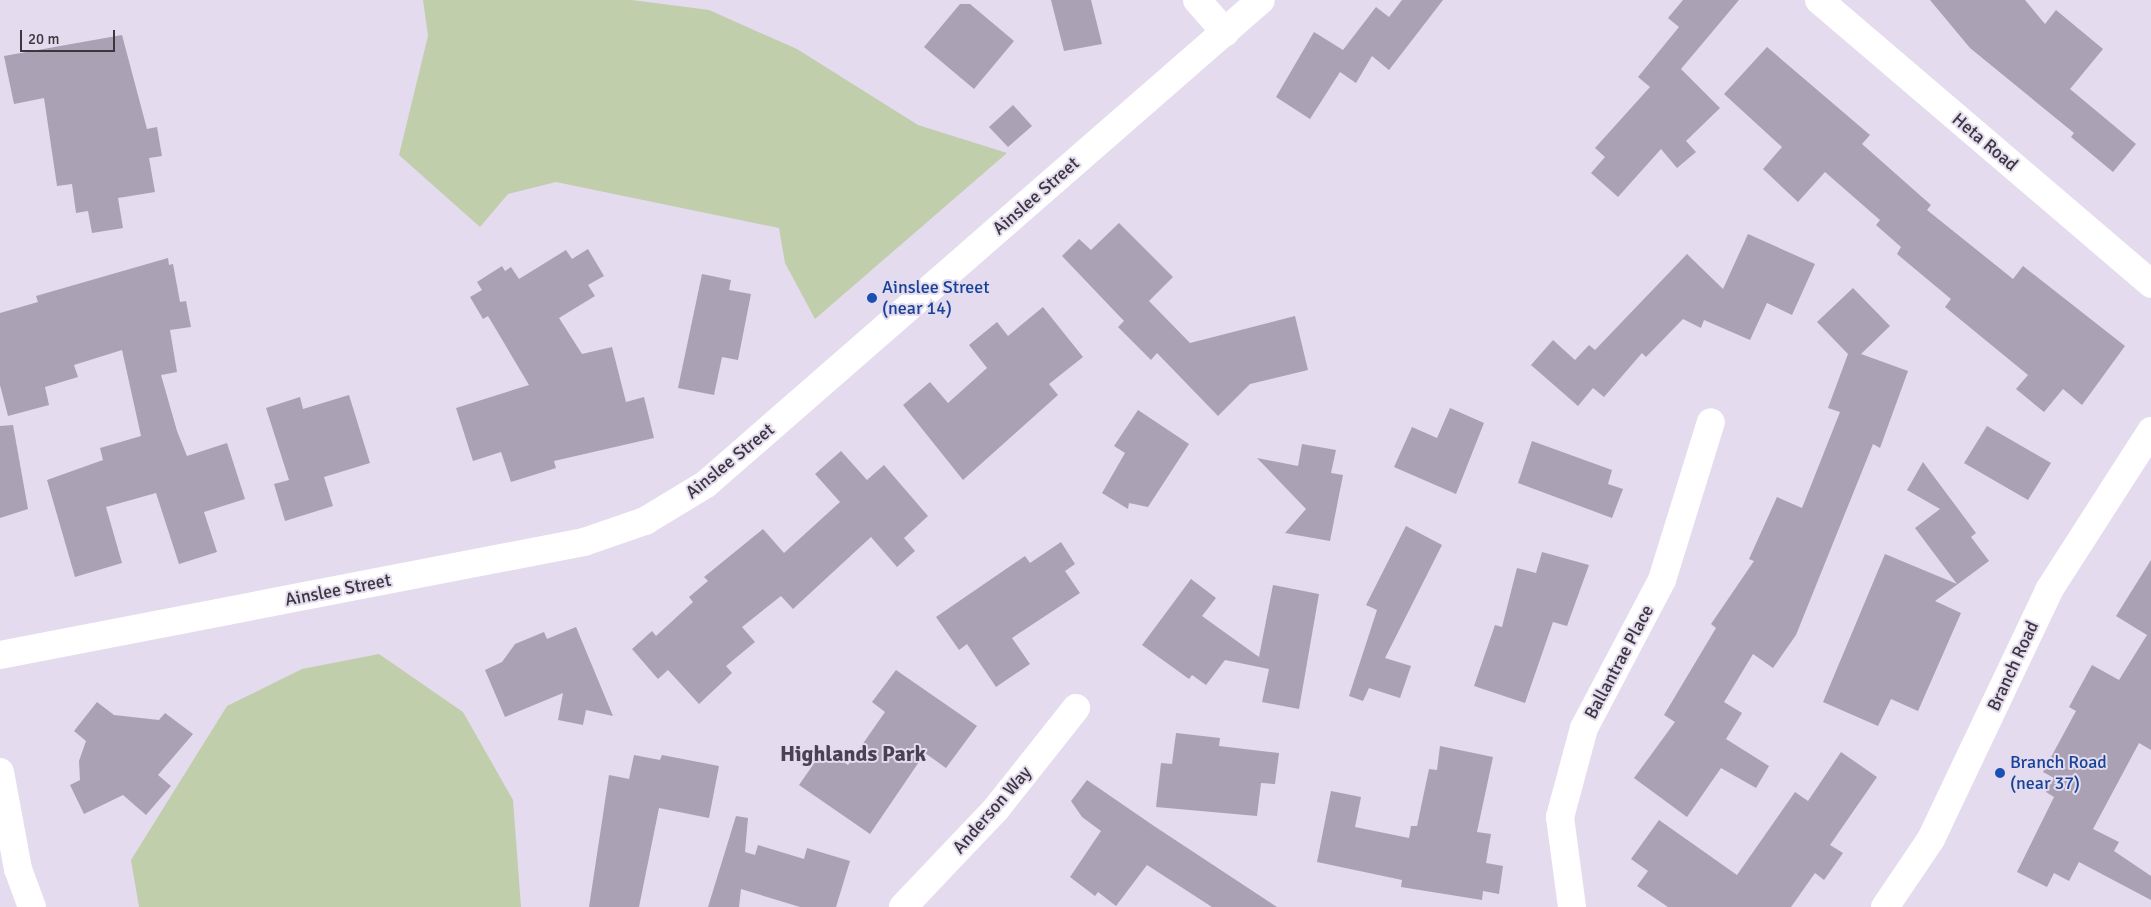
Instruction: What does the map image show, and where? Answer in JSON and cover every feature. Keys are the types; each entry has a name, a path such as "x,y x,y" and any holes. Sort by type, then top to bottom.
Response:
{"street":[{"path":"1197,0 1225,32"},
{"name":"Ainslee Street","path":"0,655 584,542 645,521 706,484 1261,0"},
{"name":"Heta Road","path":"1819,0 2151,284"},
{"name":"Ballantrae Place","path":"1572,907 1560,817 1584,728 1662,580 1711,422"},
{"name":"Branch Road","path":"1885,907 1931,839 2049,590 2151,431"},
{"name":"Anderson Way","path":"903,907 996,809 1076,708"},
{"path":"0,772 18,869 32,907"}],"green space":[{"path":"423,0 632,0 709,10 797,49 918,125 1007,153 815,319 785,263 779,228 556,182 508,194 480,227 399,155 428,36"},
{"path":"379,654 463,712 513,800 521,907 139,907 131,860 227,706 302,669"}],"building":[{"path":"1051,0 1091,0 1102,44 1064,51"},
{"path":"1402,0 1443,0 1389,70 1372,56 1356,83 1340,72 1310,119 1276,97 1314,32 1343,50 1376,7 1389,17"},
{"path":"1683,0 1739,0 1681,69 1720,108 1686,141 1696,152 1677,168 1661,149 1618,197 1591,173 1605,157 1595,148 1650,87 1638,77 1679,27 1668,18"},
{"path":"1930,0 2025,0 2045,24 2056,10 2103,49 2070,89 2136,144 2113,172 2071,137 2074,133 1970,48"},
{"path":"960,4 970,4 1014,41 974,89 924,47"},
{"path":"122,35 147,129 157,127 162,156 149,158 155,192 118,198 123,228 92,233 88,211 76,213 72,184 57,186 44,98 14,104 4,56"},
{"path":"1767,47 1870,135 1862,144 1931,205 1927,210 2013,279 2023,266 2125,346 2082,405 2063,389 2044,412 2016,389 2028,375 1945,307 1951,299 1897,254 1901,247 1876,225 1880,220 1825,172 1798,202 1763,169 1782,147 1724,94"},
{"path":"1013,105 1032,126 1008,147 989,127"},
{"path":"1119,223 1173,277 1149,301 1190,343 1295,316 1308,370 1250,384 1218,416 1157,353 1151,360 1118,327 1124,321 1062,256 1079,239 1091,250"},
{"path":"1748,234 1815,264 1792,315 1767,303 1750,340 1704,320 1701,328 1683,319 1646,357 1642,353 1604,397 1593,388 1578,406 1531,365 1553,340 1575,360 1589,345 1595,350 1687,254 1723,289"},
{"path":"588,249 604,276 588,285 595,296 559,318 582,354 612,347 626,402 644,397 654,438 554,461 556,468 511,482 501,452 473,461 456,408 529,385 488,316 483,319 470,297 482,290 477,282 502,266 505,271 511,267 519,279 566,250 572,259"},
{"path":"168,258 169,265 173,264 180,302 186,301 191,327 170,330 177,372 161,375 177,431 187,456 227,443 245,499 204,512 217,552 179,564 156,493 106,507 122,563 75,577 47,480 103,460 100,448 141,436 122,350 74,365 78,377 45,387 49,405 8,416 0,385 0,313 38,302 36,296"},
{"path":"702,274 731,280 729,290 751,294 738,360 722,357 714,395 678,388"},
{"path":"1853,288 1890,326 1861,354 1908,371 1880,448 1873,444 1796,635 1773,668 1753,654 1724,702 1742,713 1726,739 1769,766 1756,788 1721,768 1687,817 1634,778 1675,722 1664,715 1716,628 1711,624 1754,561 1749,559 1777,497 1802,508 1840,412 1828,408 1848,354 1817,322"},
{"path":"1043,307 1083,357 1049,384 1058,395 963,480 903,405 930,382 948,403 987,368 969,345 997,322 1008,336"},
{"path":"349,395 370,463 324,477 333,506 285,521 274,484 289,480 266,408 300,397 303,409"},
{"path":"1450,408 1484,423 1456,494 1394,467 1412,427 1437,438"},
{"path":"1138,410 1189,444 1148,507 1129,503 1128,509 1102,493 1125,453 1114,446"},
{"path":"13,425 28,509 0,518 0,426"},
{"path":"1987,426 2051,463 2028,500 1964,463"},
{"path":"1532,441 1612,470 1608,484 1623,489 1612,518 1518,483"},
{"path":"1302,444 1336,450 1331,473 1343,475 1330,541 1285,533 1306,509 1257,458 1298,466"},
{"path":"841,451 867,480 884,465 928,516 904,538 915,551 897,567 871,537 793,609 781,596 742,627 755,642 726,666 732,673 699,704 668,670 658,679 632,649 652,631 656,636 693,602 689,597 708,581 704,577 763,529 784,553 840,502 815,474"},
{"path":"1923,462 1976,533 1971,537 1989,561 1935,601 1961,613 1918,711 1891,699 1878,726 1823,702 1885,554 1957,584 1915,528 1940,509 1907,490"},
{"path":"1406,526 1442,545 1385,658 1411,666 1400,698 1369,688 1363,701 1349,696 1377,610 1366,605"},
{"path":"1061,542 1075,564 1065,571 1080,593 1012,638 1030,664 996,687 967,644 959,650 936,617 1025,556 1030,563"},
{"path":"1542,552 1589,565 1567,626 1553,622 1525,703 1474,686 1495,625 1502,627 1517,568 1536,573"},
{"path":"2151,560 2151,750 2139,743 2093,829 2119,842 2114,851 2151,876 2151,900 2079,862 2069,881 2054,873 2047,887 2017,872 2054,797 2046,792 2054,778 2043,772 2076,711 2069,707 2092,665 2119,680 2147,635 2116,616"},
{"path":"1191,579 1216,598 1202,616 1259,657 1273,585 1319,594 1299,709 1262,702 1269,669 1225,660 1206,685 1192,675 1189,679 1142,645"},
{"path":"576,627 613,716 586,710 583,725 558,720 563,693 505,717 485,670 502,662 515,644 544,632 547,639"},
{"path":"896,670 977,726 946,768 925,753 870,834 799,785 824,749 848,765 885,712 872,702"},
{"path":"97,702 114,715 159,720 165,713 193,734 158,775 171,786 146,815 123,795 84,814 70,785 80,780 79,761 86,741 74,731"},
{"path":"1176,733 1220,738 1219,746 1279,753 1275,784 1261,783 1257,816 1156,807 1161,763 1172,764"},
{"path":"1440,746 1493,757 1477,832 1491,834 1486,863 1503,866 1499,894 1483,891 1482,900 1401,887 1402,880 1317,862 1331,791 1361,797 1355,827 1409,838 1411,826 1417,826 1429,769 1437,770"},
{"path":"1841,752 1877,777 1830,845 1843,853 1824,880 1815,873 1791,907 1668,907 1637,886 1648,871 1631,859 1659,820 1737,875 1795,792 1808,801"},
{"path":"634,755 660,760 662,755 719,766 709,818 659,808 639,907 589,907 609,775 629,779"},
{"path":"1087,780 1277,907 1212,907 1147,865 1116,906 1098,892 1095,896 1070,877 1101,831 1082,817 1071,801"},
{"path":"736,816 748,818 745,852 755,855 758,845 804,859 807,848 850,861 836,907 800,907 741,889 739,907 708,907"}],"place":[{"name":"Ainslee Street (near 14)","path":"872,298"},
{"name":"Branch Road (near 37)","path":"2000,773"}],"district":[{"name":"Highlands Park","path":"853,754"}]}
